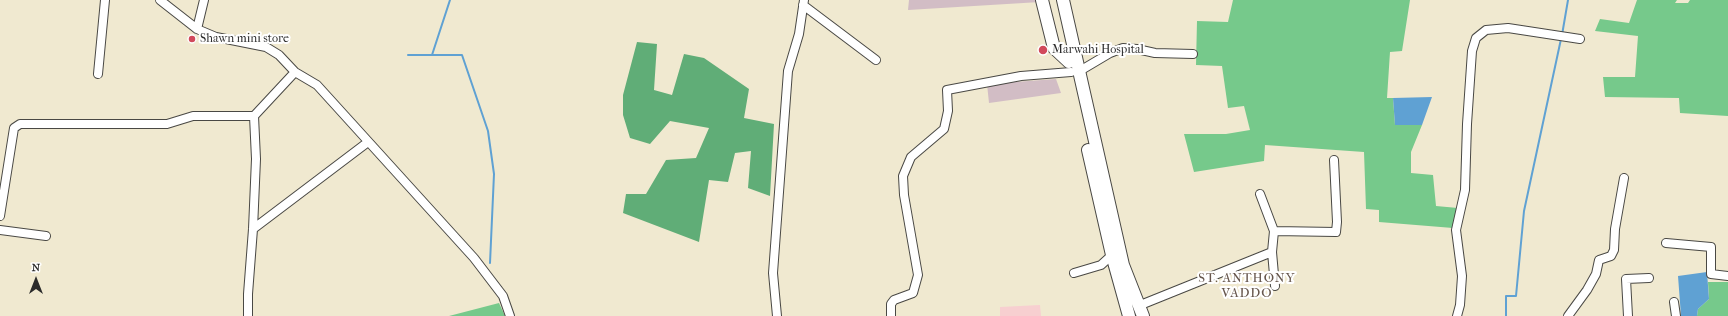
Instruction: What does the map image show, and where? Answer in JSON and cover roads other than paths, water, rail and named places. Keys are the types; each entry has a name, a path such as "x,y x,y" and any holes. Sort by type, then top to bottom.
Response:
{"highway":[{"path":"1042,0 1054,48 1073,69"},
{"path":"1055,0 1123,265 1140,311"},
{"path":"1063,0 1073,69 1112,255 1126,314"}],"street":[{"path":"98,74 105,0"},
{"path":"160,0 197,29 216,37 266,47 279,55 295,72 317,85 474,258 502,296 510,316"},
{"path":"197,29 204,0"},
{"path":"803,3 876,60"},
{"path":"777,316 773,272 788,71 799,34 803,3"},
{"path":"1457,316 1460,305 1462,276 1456,230 1465,190 1467,124 1472,51 1476,38 1486,30 1508,28 1580,39"},
{"path":"891,316 890,304 894,300 913,293 918,275 904,196 903,176 911,157 944,129 948,111 947,90 1021,76 1073,69 1123,48 1137,49 1155,54 1193,54"},
{"path":"248,316 256,159 254,116 295,72"},
{"path":"0,216 14,128 20,124 167,124 193,116 254,116"},
{"path":"253,229 368,142"},
{"path":"1274,231 1336,232 1337,222 1334,160"},
{"path":"1568,316 1587,290 1596,274 1599,260 1611,256 1614,250 1624,178"},
{"path":"1260,194 1274,231 1272,252 1275,286"},
{"path":"0,230 46,236"},
{"path":"1666,243 1712,247 1711,274 1728,276"},
{"path":"1140,311 1272,252"},
{"path":"1074,273 1101,265 1112,255"},
{"path":"1628,316 1626,279 1649,278"},
{"path":"1674,302 1676,316"}],"water":[{"path":"1432,97 1422,125 1395,125 1393,98"},
{"path":"1707,272 1709,299 1698,309 1697,316 1681,316 1678,276"}],"waterway":[{"path":"432,55 450,0"},
{"path":"1562,35 1568,0"},
{"path":"1506,316 1506,296 1516,296 1524,211 1561,39"},
{"path":"408,55 462,55 488,131 494,174 490,263"}],"place":[{"name":"Shawn mini store","path":"192,39"},
{"name":"Marwahi Hospital","path":"1043,50"}],"district":[{"name":"ST. ANTHONY VADDO","path":"1247,286"}]}
